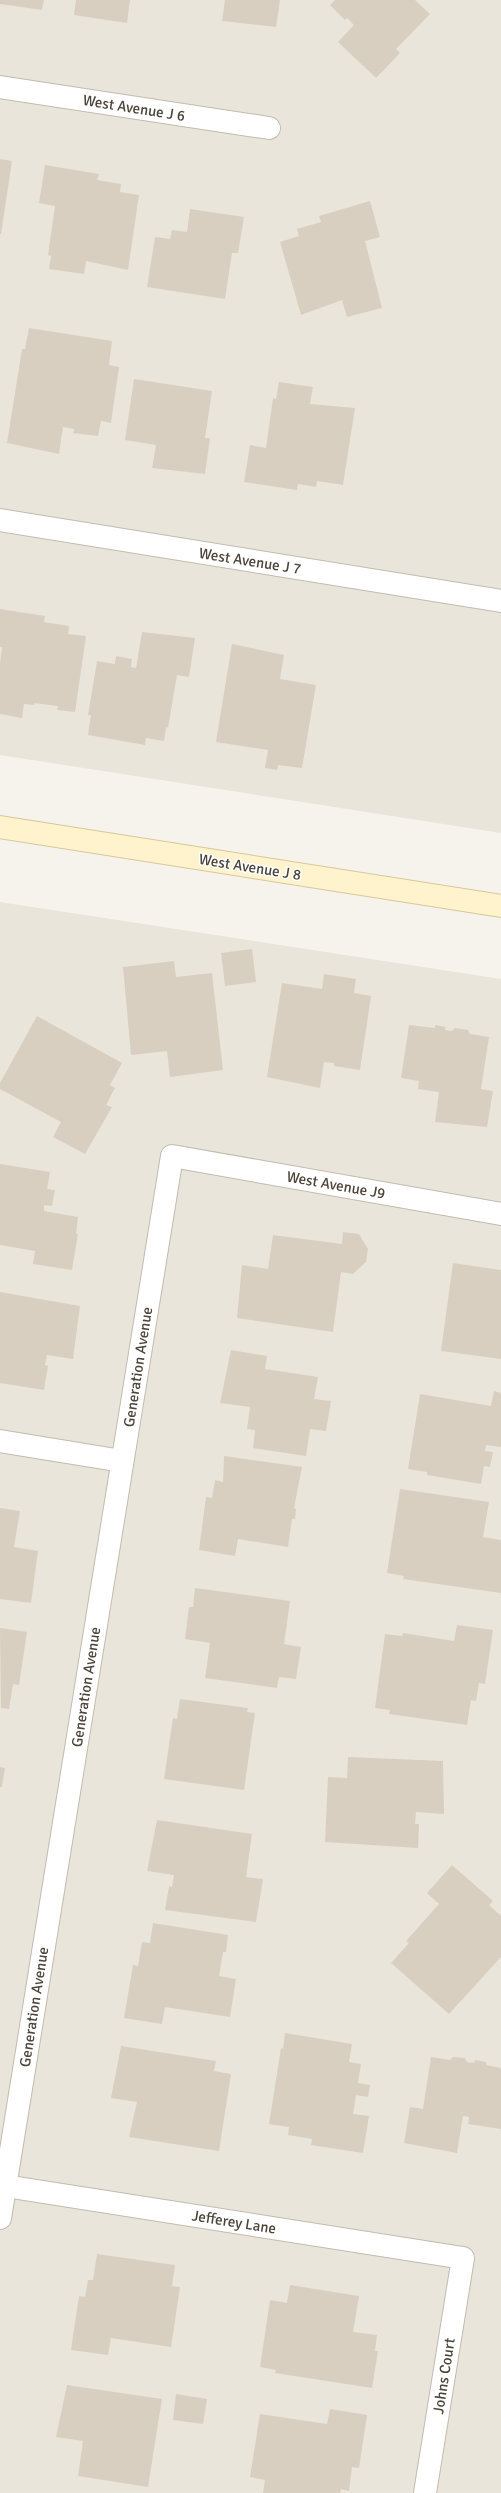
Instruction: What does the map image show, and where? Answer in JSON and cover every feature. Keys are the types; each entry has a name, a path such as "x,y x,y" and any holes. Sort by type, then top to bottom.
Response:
{"street":[{"name":"West Avenue J 6","path":"0,87 269,128"},
{"name":"West Avenue J 7","path":"0,520 501,601"},
{"name":"West Avenue J 8","path":"0,827 501,906"},
{"name":"West Avenue J9","path":"172,1156 501,1214"},
{"name":"Generation Avenue","path":"0,2218 172,1156"},
{"path":"0,1441 122,1462"},
{"name":"Jefferey Lane","path":"5,2186 463,2258"},
{"name":"Johns Court","path":"425,2493 463,2258"}],"shaded area":[{"path":"0,0 501,0 501,833 0,755"},
{"path":"0,902 501,979 501,2493 0,2493"}],"building":[{"path":"0,0 44,0 42,10 0,4"},
{"path":"76,0 130,0 127,23 74,15"},
{"path":"225,0 280,0 276,27 222,21"},
{"path":"335,0 415,0 430,14 396,49 400,53 376,78 338,42 354,25 347,18 345,20 330,5"},
{"path":"0,159 12,161 1,234 0,234"},
{"path":"45,165 99,174 97,180 121,184 120,192 139,195 128,270 86,261 84,274 49,269 51,256 48,255 55,206 39,203"},
{"path":"370,201 380,237 365,241 382,308 347,317 342,300 301,315 280,242 299,236 297,229 321,222 319,216"},
{"path":"190,209 244,217 238,253 232,253 225,299 147,287 155,237 170,239 172,230 187,232"},
{"path":"29,328 112,341 109,365 119,367 111,423 101,421 98,436 73,433 74,429 63,427 59,454 7,443 22,349 25,349"},
{"path":"134,379 212,391 205,438 210,438 205,474 152,468 156,445 125,440"},
{"path":"279,382 313,387 310,404 355,408 343,485 317,481 316,487 298,484 297,490 244,482 250,445 266,448 273,398 276,399"},
{"path":"0,609 45,616 44,622 69,626 68,634 86,636 75,712 57,710 58,706 34,703 34,705 24,704 22,718 0,714 0,663 2,647 0,647"},
{"path":"142,632 195,638 189,677 177,675 168,728 166,727 164,741 146,738 145,745 88,735 91,715 88,715 97,661 115,664 116,656 132,659 131,667 136,668"},
{"path":"232,644 284,655 280,679 316,685 302,768 278,765 277,770 265,768 268,750 216,742"},
{"path":"252,949 256,982 225,986 221,953"},
{"path":"174,961 176,977 212,973 223,1070 170,1077 167,1051 131,1055 123,967"},
{"path":"324,974 356,979 354,993 371,996 360,1070 334,1066 334,1063 324,1062 320,1088 267,1077 282,983 322,989"},
{"path":"37,1016 122,1063 110,1085 115,1088 106,1105 112,1107 85,1154 53,1137 61,1122 0,1089 0,1083"},
{"path":"409,1025 435,1028 435,1025 446,1027 445,1030 452,1031 455,1028 468,1030 470,1034 489,1037 481,1089 493,1091 487,1127 435,1122 439,1092 418,1089 419,1081 401,1078"},
{"path":"0,1164 50,1172 47,1189 55,1190 52,1206 44,1205 44,1211 78,1217 76,1234 78,1234 72,1270 33,1264 35,1251 0,1245"},
{"path":"343,1232 359,1234 368,1249 366,1262 353,1274 341,1272 333,1332 237,1318 242,1265 268,1269 273,1235 342,1244"},
{"path":"453,1263 501,1270 501,1359 441,1351"},
{"path":"0,1292 80,1306 73,1359 47,1355 45,1365 48,1366 44,1390 0,1383"},
{"path":"231,1350 267,1356 265,1369 318,1377 314,1399 331,1401 326,1431 310,1429 306,1456 253,1448 255,1430 247,1429 250,1407 220,1403"},
{"path":"494,1391 501,1393 501,1447 486,1445 485,1451 493,1452 490,1467 484,1466 481,1484 427,1475 427,1472 408,1469 420,1394 491,1406"},
{"path":"224,1456 302,1467 294,1508 296,1509 295,1519 292,1519 288,1547 238,1539 235,1556 199,1550 206,1497 212,1498 215,1480 223,1482"},
{"path":"400,1489 489,1502 483,1537 501,1540 501,1593 403,1579 404,1576 387,1573"},
{"path":"0,1508 20,1511 14,1547 38,1551 31,1603 0,1599"},
{"path":"195,1588 290,1601 284,1644 301,1647 296,1679 279,1677 277,1688 205,1678 210,1643 185,1639 189,1607 193,1607"},
{"path":"457,1625 493,1630 485,1684 479,1683 476,1701 471,1700 467,1725 389,1714 390,1710 375,1708 385,1634 402,1636 403,1633 454,1641"},
{"path":"0,1628 27,1632 19,1685 13,1684 9,1709 1,1708 1,1712"},
{"path":"180,1699 248,1708 247,1712 255,1713 244,1790 164,1779 173,1718 177,1719"},
{"path":"348,1757 443,1761 444,1814 416,1812 415,1824 419,1824 418,1848 325,1842 328,1777 347,1778"},
{"path":"0,1767 5,1768 2,1787 0,1787"},
{"path":"157,1820 252,1834 246,1877 263,1879 256,1922 165,1910 169,1886 172,1887 174,1875 147,1871"},
{"path":"452,1865 493,1901 489,1905 501,1916 501,1957 449,2014 391,1963 409,1943 406,1941 439,1904 427,1893"},
{"path":"153,1923 228,1935 226,1952 223,1952 219,1976 236,1979 230,2017 165,2007 162,2024 124,2018 133,1965 138,1966 142,1942 150,1943"},
{"path":"285,2033 352,2044 349,2062 361,2064 358,2083 370,2085 368,2097 356,2095 353,2114 369,2116 363,2153 311,2145 312,2139 288,2135 289,2127 269,2124 281,2048 283,2049"},
{"path":"121,2046 216,2061 214,2071 231,2074 219,2151 129,2137 137,2102 111,2098"},
{"path":"431,2057 450,2060 453,2057 465,2058 467,2062 474,2063 475,2060 486,2062 486,2065 501,2068 501,2129 468,2124 469,2117 463,2116 457,2153 404,2143 410,2107 423,2109"},
{"path":"97,2254 175,2265 172,2286 180,2287 171,2347 111,2338 108,2355 71,2350 79,2296 85,2297 88,2280 93,2280"},
{"path":"290,2285 359,2296 353,2332 377,2335 375,2351 378,2351 372,2388 275,2373 276,2370 260,2367 270,2300 287,2303"},
{"path":"67,2385 162,2399 148,2487 78,2476 83,2441 56,2437"},
{"path":"176,2394 207,2399 203,2424 173,2420"},
{"path":"330,2409 367,2415 359,2468 352,2467 349,2491 341,2489 340,2493 263,2493 265,2480 250,2477 260,2414 327,2424"}]}
